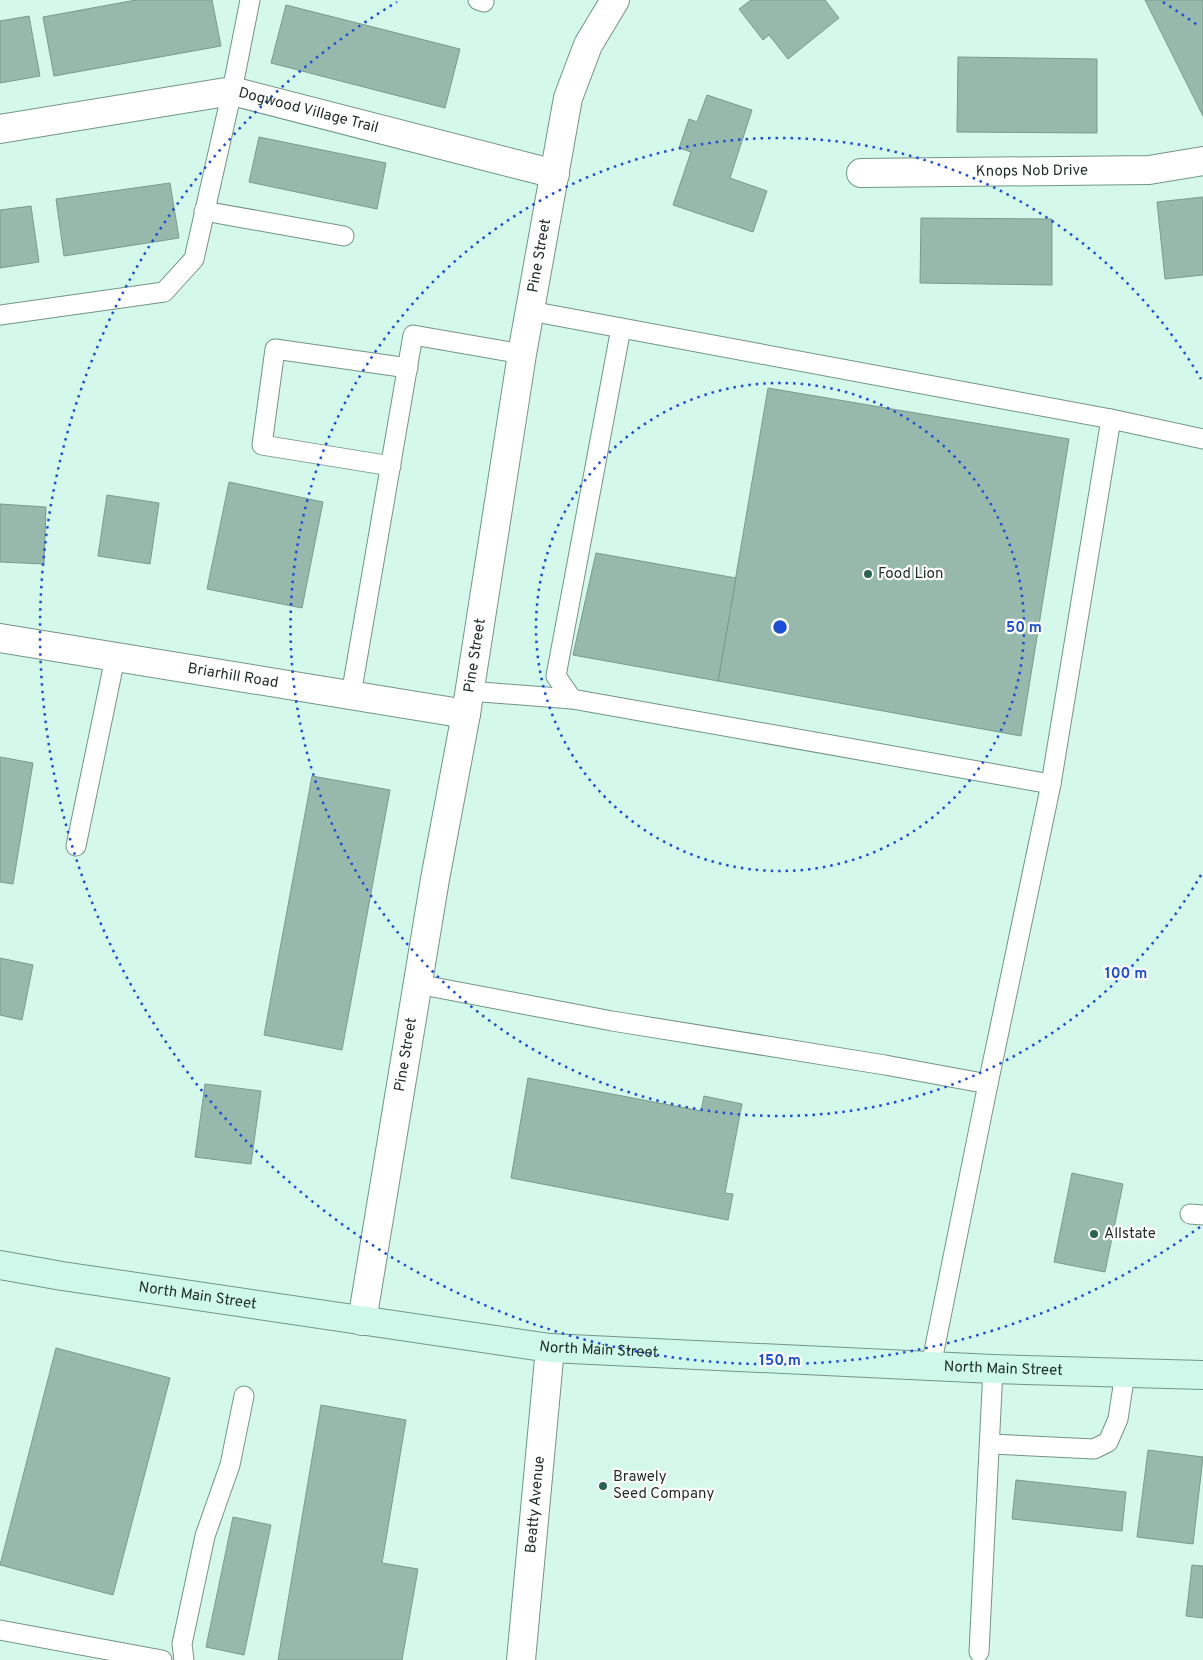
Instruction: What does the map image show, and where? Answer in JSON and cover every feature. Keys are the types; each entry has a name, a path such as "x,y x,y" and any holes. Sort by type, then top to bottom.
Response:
{"main road":[{"name":"North Main Street","path":"0,1265 550,1348 993,1369 1203,1375"}],"street":[{"name":"Pine Street","path":"362,1321 417,984 468,703 522,354 568,98 588,45 615,0"},
{"name":"Dogwood Village Trail","path":"0,129 232,91 555,174"},
{"name":"Knops Nob Drive","path":"861,173 1149,170 1203,161"},
{"name":"Briarhill Road","path":"0,638 350,695 468,703"},
{"name":"Beatty Avenue","path":"521,1660 550,1348"}],"lane":[{"path":"0,315 164,292 194,259 232,91 250,0"},
{"path":"204,211 344,236"},
{"path":"530,311 1111,419 1203,439"},
{"path":"572,699 556,676 621,328"},
{"path":"350,695 413,335 522,354"},
{"path":"390,466 262,445 275,349 408,368"},
{"path":"931,1366 1051,784 1111,419"},
{"path":"76,846 116,658"},
{"path":"468,703 572,699 1051,784"},
{"path":"417,984 612,1021 866,1062 988,1084"},
{"path":"979,1652 993,1369"},
{"path":"990,1444 1094,1449 1101,1446 1108,1442 1118,1419 1125,1373"},
{"path":"184,1660 182,1644 205,1536 230,1465 244,1396"},
{"path":"0,1630 162,1660"}],"building":[{"path":"136,0 212,0 221,46 54,76 43,17"},
{"path":"751,0 825,0 839,18 788,59 769,35 763,40 739,9"},
{"path":"1145,0 1203,0 1203,116"},
{"path":"286,5 460,49 445,108 271,63"},
{"path":"29,16 40,76 0,83 0,21"},
{"path":"958,57 1097,59 1097,133 957,132"},
{"path":"707,95 752,110 730,178 767,191 753,232 673,205 691,152 679,148 689,119 697,122"},
{"path":"259,137 386,163 377,209 249,182"},
{"path":"170,183 179,238 64,256 56,199"},
{"path":"1203,197 1203,275 1165,279 1157,202"},
{"path":"31,206 39,262 0,268 0,210"},
{"path":"921,218 1052,219 1052,285 920,283"},
{"path":"768,388 1069,439 1021,736 718,681"},
{"path":"229,482 323,502 302,608 207,589"},
{"path":"107,495 159,503 150,564 98,556"},
{"path":"0,504 46,507 44,564 0,562"},
{"path":"596,553 736,578 718,681 573,655"},
{"path":"0,757 33,763 13,884 0,882"},
{"path":"312,776 390,790 342,1050 264,1035"},
{"path":"0,958 33,965 22,1020 0,1015"},
{"path":"528,1078 701,1111 704,1096 742,1104 725,1193 733,1194 728,1220 511,1178"},
{"path":"205,1084 261,1091 251,1164 195,1157"},
{"path":"1072,1173 1123,1184 1105,1272 1054,1262"},
{"path":"56,1348 170,1378 113,1595 0,1565"},
{"path":"321,1405 406,1420 382,1563 418,1569 402,1660 278,1660"},
{"path":"1148,1450 1203,1457 1193,1544 1137,1537"},
{"path":"1016,1480 1126,1492 1122,1531 1012,1519"},
{"path":"233,1517 271,1525 244,1655 206,1647"},
{"path":"1192,1565 1203,1566 1203,1618 1186,1616"}],"place":[{"name":"Food Lion","path":"868,574"},
{"name":"Allstate","path":"1094,1234"},
{"name":"Brawely Seed Company","path":"603,1486"}]}
